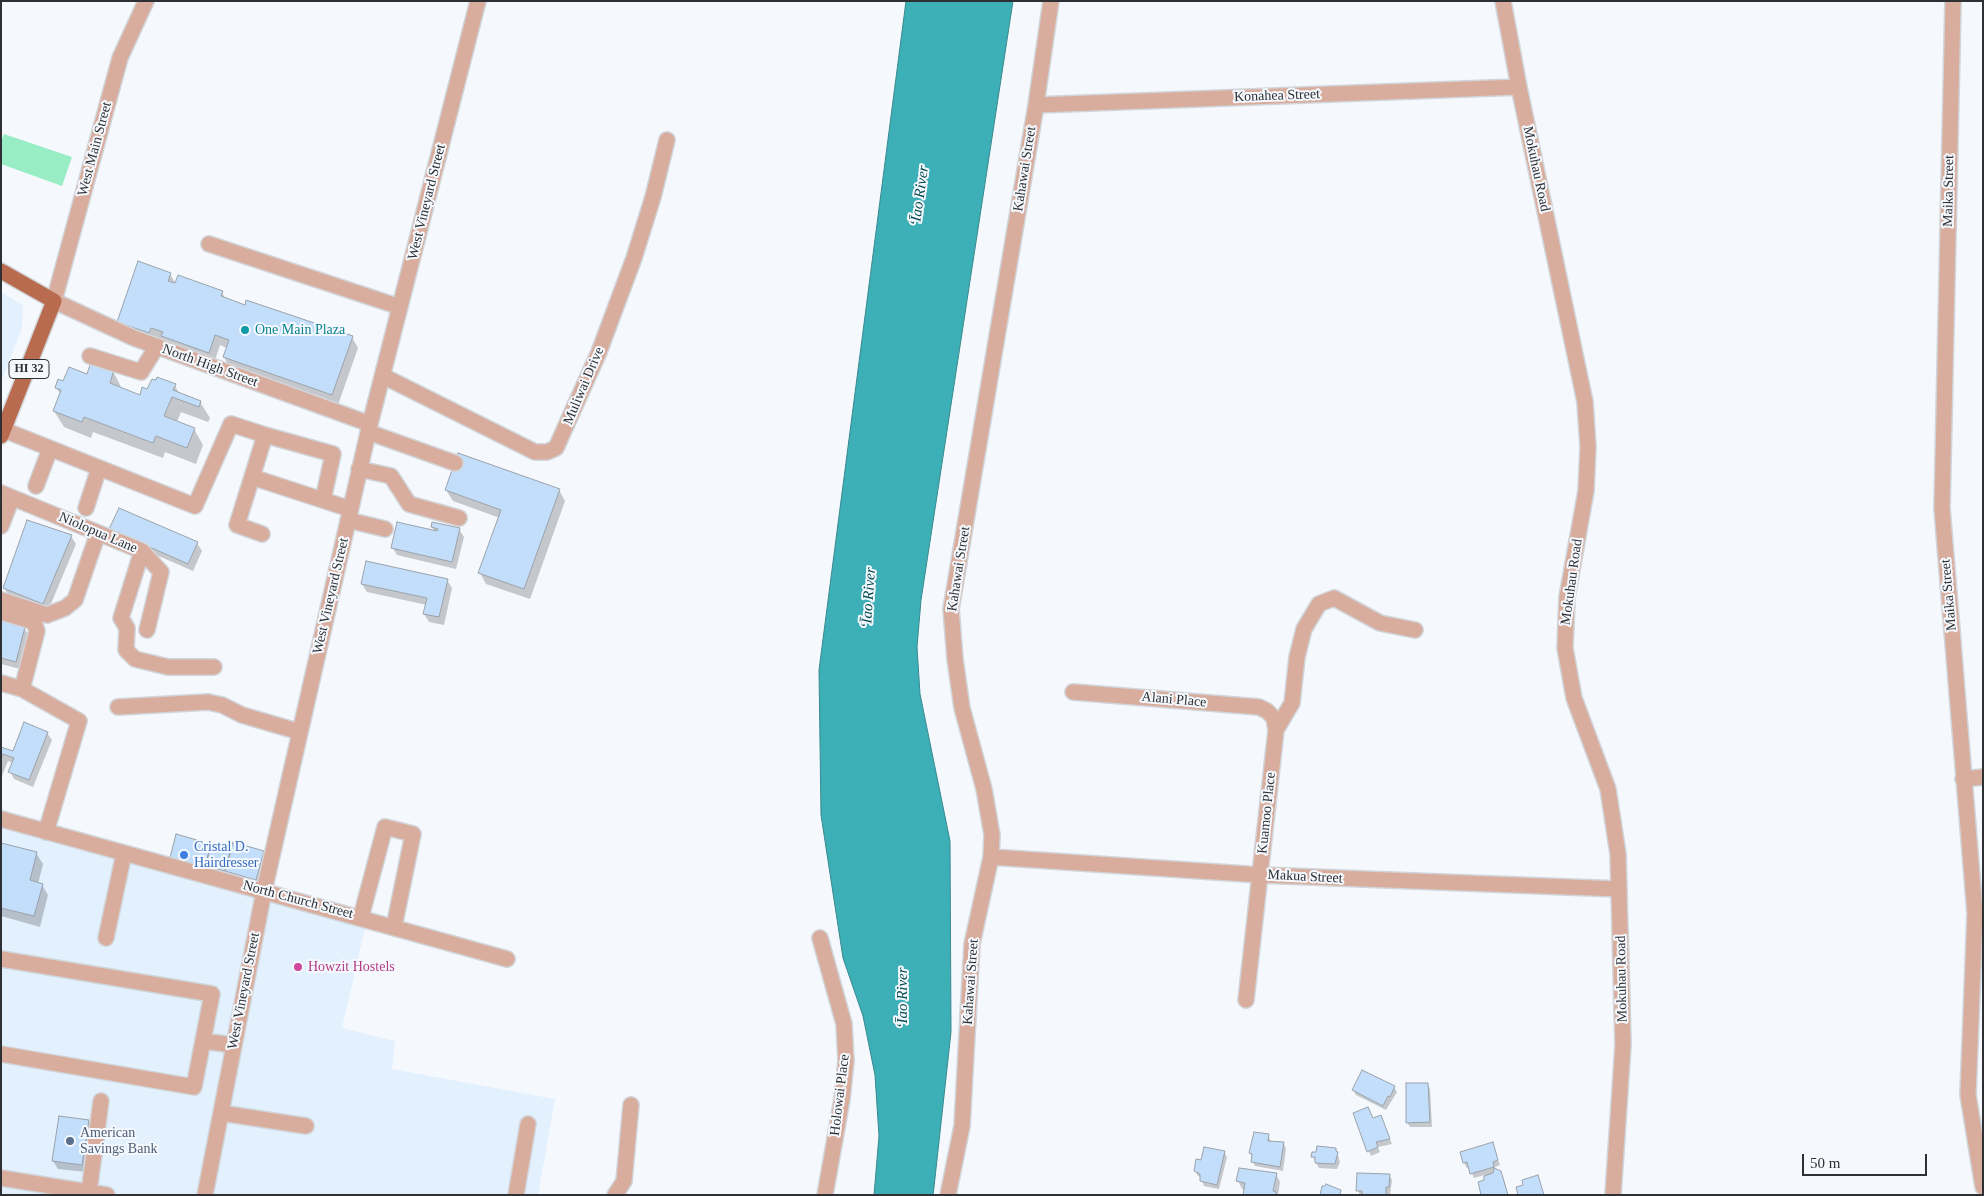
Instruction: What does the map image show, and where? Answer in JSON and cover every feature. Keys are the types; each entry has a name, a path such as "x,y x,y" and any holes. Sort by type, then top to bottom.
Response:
{"main road":[{"path":"1,271 54,301"},
{"name":"HI 32","path":"3,433 54,301"}],"street":[{"name":"West Main Street","path":"54,301 120,58 146,1"},
{"name":"West Vineyard Street","path":"205,1195 264,891 359,469 478,1"},
{"name":"Kahawai Street","path":"948,1195 962,1126 972,944 991,856 992,835 984,789 961,698 955,659 951,610 1036,105 1050,1"},
{"name":"Mokuhau Road","path":"1503,1 1519,87 1586,402 1588,446 1586,491 1567,597 1565,648 1574,698 1608,789 1614,821 1619,889 1623,1045 1613,1195"},
{"name":"Maika Street","path":"1953,1 1942,508 1975,912 1968,1095 1983,1187"},
{"name":"Konahea Street","path":"1036,105 1519,87"},
{"name":"Muliwai Drive","path":"383,376 535,452 547,452 556,448 562,440 599,352 634,258 653,197 667,140"},
{"path":"209,244 400,307"},
{"name":"North High Street","path":"54,301 157,346 455,463"},
{"path":"90,356 141,372 157,346"},
{"path":"3,433 50,449 195,506 231,424 333,454 323,500"},
{"path":"262,534 237,525 265,435"},
{"path":"36,486 50,449"},
{"path":"86,508 99,468"},
{"path":"359,469 391,476 409,504 459,518"},
{"path":"252,477 323,500 349,515 385,528"},
{"path":"1,526 7,495"},
{"name":"Niolopua Lane","path":"7,495 142,551 161,572 147,630"},
{"path":"1,600 47,615 65,608 75,600 98,533"},
{"path":"142,551 121,618 127,628 126,650 135,659 168,667 214,667"},
{"path":"1274,723 1292,702 1297,657 1304,629 1319,604 1334,598 1380,623 1415,630"},
{"path":"1,612 31,621 35,624 37,631 22,689"},
{"path":"1,683 22,689 79,721 46,832"},
{"name":"Alani Place","path":"1073,692 1259,707 1268,711 1274,723"},
{"path":"118,707 208,702 222,704 242,715 300,732"},
{"name":"Kuamoo Place","path":"1246,1000 1261,875 1274,723"},
{"path":"1964,780 1983,777"},
{"name":"North Church Street","path":"1,819 361,917 507,959"},
{"path":"361,917 385,827 413,834 394,927"},
{"path":"106,938 124,853"},
{"name":"Makua Street","path":"991,856 1261,875 1619,889"},
{"name":"Holowai Place","path":"820,938 844,1024 846,1061 842,1099 825,1195"},
{"path":"1,959 212,994 194,1087 1,1054"},
{"path":"203,1041 233,1046"},
{"path":"89,1192 101,1101"},
{"path":"615,1195 624,1181 631,1105"},
{"path":"221,1113 306,1126"},
{"path":"516,1195 528,1124"},
{"path":"1,1178 107,1195"}],"shaded area":[{"path":"1,292 23,305 22,328 1,383"},
{"path":"1,826 366,924 342,1028 395,1041 392,1069 555,1099 538,1195 1,1195"}],"green space":[{"path":"4,134 72,157 62,186 1,164 1,141"}],"water":[{"name":"ʻĪao River","path":"906,1 1013,1 921,600 917,647 920,694 950,841 951,1032 934,1187 933,1195 874,1195 879,1136 875,1075 863,1016 843,958 821,815 819,670"}],"building":[{"name":"One Main Plaza","path":"138,261 171,273 168,281 175,283 178,275 223,291 221,296 245,305 246,300 353,336 332,395 223,357 229,340 215,335 209,353 161,336 163,332 151,328 149,333 117,322"},
{"path":"91,362 114,370 110,383 140,395 142,387 147,389 152,379 156,380 157,377 176,384 173,390 201,401 199,407 172,397 164,416 195,428 187,448 156,436 153,443 84,417 82,422 53,411 61,390 55,388 58,379 63,381 69,367 87,374"},
{"path":"458,453 560,489 524,589 478,573 501,510 445,490"},
{"path":"119,508 198,542 188,564 109,529"},
{"path":"27,520 72,535 43,604 3,588"},
{"path":"397,522 437,531 438,529 431,527 432,522 460,528 452,562 391,548"},
{"path":"366,561 448,579 439,617 423,614 427,598 361,584"},
{"path":"1,617 25,627 16,662 1,658"},
{"path":"24,722 48,732 29,780 8,772 14,758 3,754 1,759 1,747 13,751"},
{"path":"176,834 204,842 203,846 210,848 205,868 170,858"},
{"path":"233,842 264,851 256,880 225,871"},
{"path":"1,843 37,852 30,880 43,884 34,916 1,908"},
{"path":"211,845 231,850 225,871 205,866"},
{"path":"1362,1070 1395,1086 1383,1106 1352,1090"},
{"path":"1406,1083 1428,1083 1430,1122 1406,1123"},
{"path":"1368,1107 1373,1118 1381,1115 1390,1139 1376,1142 1378,1147 1367,1152 1353,1113"},
{"name":"American Savings Bank","path":"59,1116 89,1120 82,1165 52,1161"},
{"path":"1254,1132 1269,1134 1268,1141 1284,1142 1280,1167 1251,1162 1252,1154 1249,1153"},
{"path":"1493,1142 1498,1160 1493,1162 1494,1167 1470,1174 1467,1162 1463,1163 1460,1152"},
{"path":"1317,1146 1336,1148 1338,1152 1335,1164 1315,1163 1315,1157 1311,1157 1312,1152 1316,1152"},
{"path":"1204,1147 1225,1151 1217,1185 1200,1181 1200,1174 1194,1171 1196,1159 1201,1160"},
{"path":"1239,1168 1277,1173 1273,1191 1276,1192 1276,1195 1243,1195 1245,1183 1236,1181"},
{"path":"1494,1168 1501,1171 1508,1195 1481,1195 1478,1182 1484,1180 1484,1176 1493,1173"},
{"path":"1357,1173 1390,1174 1386,1195 1362,1195 1362,1191 1356,1191"},
{"path":"1538,1175 1544,1195 1518,1195 1516,1187 1523,1185 1522,1180"},
{"path":"1326,1184 1341,1190 1340,1195 1320,1195 1322,1186"}],"place":[{"name":"One Main Plaza","path":"245,330"},
{"name":"Cristal D. Hairdresser","path":"184,855"},
{"name":"Howzit Hostels","path":"298,967"},
{"name":"American Savings Bank","path":"70,1141"}]}
